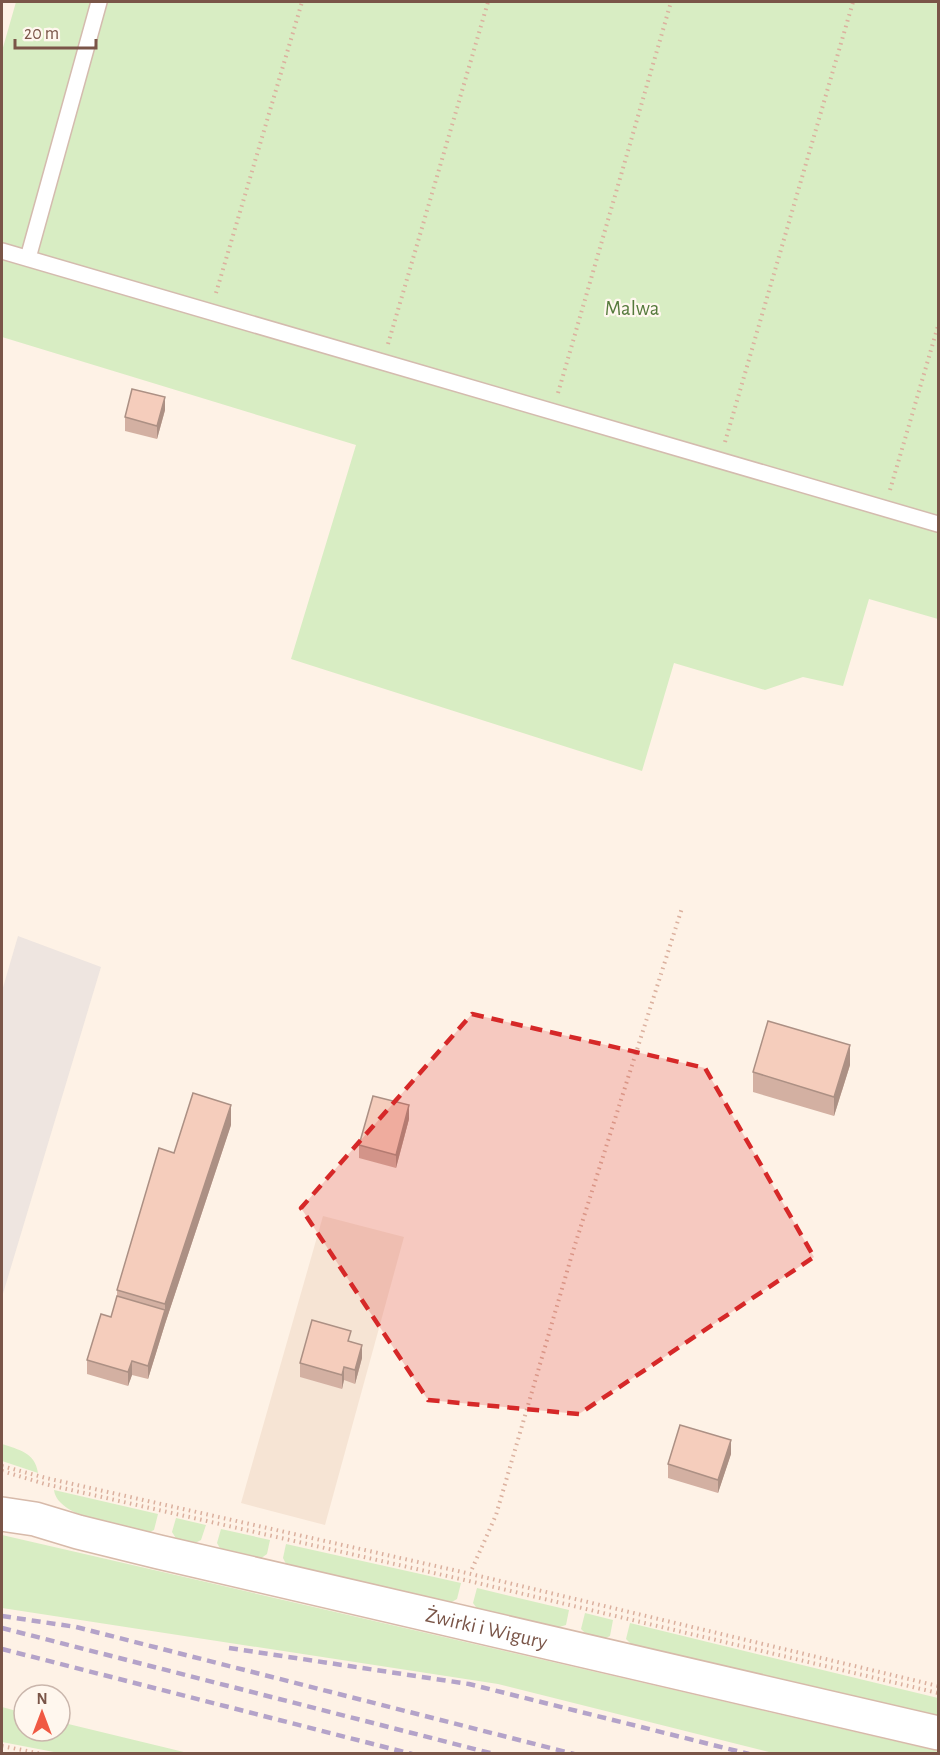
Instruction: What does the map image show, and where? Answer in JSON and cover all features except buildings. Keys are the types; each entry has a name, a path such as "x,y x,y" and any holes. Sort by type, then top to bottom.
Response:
{"main road":[{"name":"Żwirki i Wigury","path":"2,1502 34,1519"},
{"name":"Żwirki i Wigury","path":"2,1514 34,1519 159,1552 939,1733"}],"lane":[{"path":"28,258 99,2"},
{"path":"2,251 939,524"}],"path":[{"path":"210,311 302,2"},
{"path":"383,362 488,2"},
{"path":"553,411 670,2"},
{"path":"720,460 853,2"},
{"path":"885,508 939,326"},
{"path":"472,1569 496,1515 573,1251 682,908"},
{"path":"2,1466 568,1597 939,1686"},
{"path":"2,1471 45,1484 469,1581 939,1693"},
{"path":"2,1746 42,1754"}],"highlighted area":[{"path":"472,1014 705,1068 814,1257 579,1414 428,1400 301,1208"}],"shaded area":[{"path":"18,936 101,967 2,1297 2,991"},
{"path":"323,1216 404,1237 325,1525 241,1503"}],"green space":[{"name":"Malwa","path":"16,2 938,2 938,619 869,599 843,686 803,677 765,690 674,663 642,771 291,659 356,445 2,337 2,51"},
{"path":"2,1444 30,1456 34,1460 38,1473 2,1461"},
{"path":"54,1490 158,1514 154,1530 148,1533 94,1520 79,1514 58,1500"},
{"path":"176,1518 206,1525 201,1540 193,1544 177,1540 172,1532"},
{"path":"221,1529 270,1540 267,1554 260,1559 221,1550 217,1543"},
{"path":"2,1535 938,1751 938,1753 773,1753 498,1684 2,1608"},
{"path":"286,1544 461,1583 457,1599 450,1603 288,1568 283,1558"},
{"path":"477,1588 569,1610 566,1625 556,1628 478,1610 473,1603"},
{"path":"585,1613 613,1620 610,1636 602,1640 589,1637 581,1629"},
{"path":"630,1623 938,1698 938,1716 633,1646 626,1639"},
{"path":"2,1707 12,1710 12,1743 72,1743 72,1725 188,1753 59,1753 2,1742"}],"railway":[{"path":"2,1616 76,1627 574,1754"},
{"path":"2,1628 494,1754"},
{"path":"229,1648 469,1684 749,1754"},
{"path":"2,1649 412,1754"}]}
